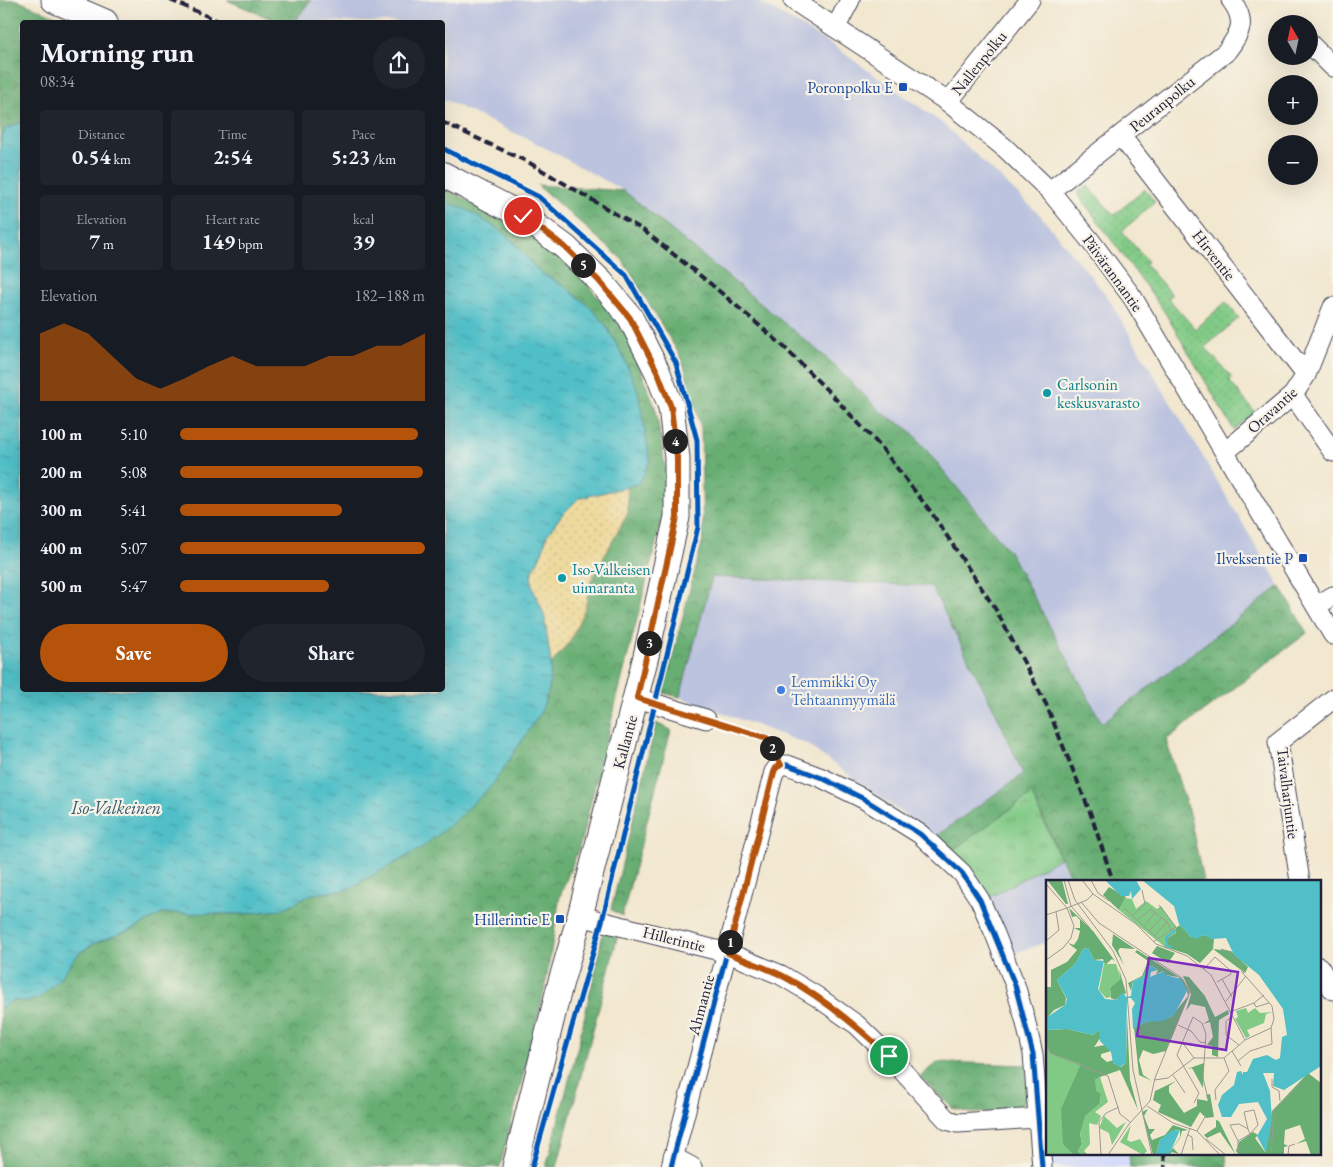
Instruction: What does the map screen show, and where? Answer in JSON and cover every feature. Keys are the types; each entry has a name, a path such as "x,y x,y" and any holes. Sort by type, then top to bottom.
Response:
{"main road":[{"path":"54,0 100,20"},
{"name":"Kallantie","path":"445,176 523,216 565,247 600,282 630,318 658,373 671,407 677,458 677,517 637,698 586,886 580,916 549,1029 515,1167"}],"street":[{"name":"Päivärannantie","path":"794,0 948,102 1005,148 1050,191 1133,298 1333,635"},
{"path":"836,27 850,0"},
{"name":"Nallenpolku","path":"948,102 1030,0"},
{"name":"Peuranpolku","path":"1050,191 1226,52 1238,38 1241,26 1238,10 1231,0"},
{"path":"1318,52 1333,67"},
{"name":"Hirventie","path":"1121,136 1306,375"},
{"name":"Oravantie","path":"1225,452 1293,395 1306,375 1333,307"},
{"path":"1293,395 1333,452"},
{"path":"1316,606 1333,596"},
{"path":"637,698 706,719"},
{"name":"Taivalharjuntie","path":"1300,880 1278,742 1333,699"},
{"name":"Ahmantie","path":"672,1162 774,772 781,765 788,765 822,778 864,799 920,834 962,873 980,900 1015,985 1033,1054 1038,1118"},
{"name":"Hillerintie","path":"580,916 728,953 781,975 816,996 857,1026 889,1056 947,1120 958,1123 1038,1118"},
{"path":"1320,969 1333,990"},
{"path":"1038,1118 1042,1167"},
{"path":"672,1162 692,1167"}],"shaded area":[{"path":"311,0 756,0 828,42 942,123 1040,215 1107,296 1280,586 1102,724 1009,551 910,430 882,413 829,360 624,191 540,145 445,100 445,20 296,20"},
{"path":"712,577 931,586 998,717 1024,774 935,837 806,744 680,697"},
{"path":"1060,858 1071,880 1046,880 1046,942 1010,955 988,898"},
{"path":"1049,1154 1129,1154 1130,1167 1050,1167"}],"green space":[{"path":"0,0 16,0 65,20 20,20 20,123 5,129 0,145"},
{"path":"227,0 311,0 296,20 273,20"},
{"path":"537,185 624,191 829,360 882,413 910,430 1009,551 1102,723 1280,586 1307,633 1166,740 1190,817 1203,880 1072,880 1032,794 951,851 935,837 1023,774 998,717 931,586 712,577 680,697 663,693 703,539 701,428 682,359 622,259"},
{"path":"1087,185 1114,215 1145,189 1155,202 1122,231 1148,262 1145,264 1172,295 1168,298 1195,329 1226,302 1239,318 1205,347 1232,378 1229,381 1255,412 1234,430 1164,311 1077,193"},
{"path":"445,189 527,228 577,271 627,334 656,410 669,492 580,845 560,896 545,988 500,1167 0,1167 0,1009 13,1000 26,1002 59,979 79,953 95,943 133,929 164,913 241,914 281,910 312,894 346,890 420,849 517,745 541,712 549,689 551,664 570,641 585,608 591,580 628,513 627,487 638,482 650,461 638,391 622,354 605,324 564,286 538,271 511,239 471,212 445,201"},
{"path":"656,723 671,730 622,916 611,910"},
{"path":"1032,794 1060,858 988,898 951,851"},
{"path":"603,932 618,935 557,1167 546,1167 579,1042"},
{"path":"937,1062 1027,1065 1027,1097 1021,1107 1012,1112 971,1113 952,1108 920,1077"},
{"path":"1129,1154 1226,1154 1227,1167 1130,1167"}],"sand":[{"name":"Iso-Valkeisen uimaranta","path":"627,487 628,513 591,580 585,608 570,641 551,664 544,614 533,589 531,575 543,550 547,535 561,516 579,498"}],"water":[{"name":"Iso-Valkeinen","path":"20,123 20,692 445,692 445,201 471,212 502,232 511,239 538,271 564,286 589,306 605,324 622,354 638,391 650,461 638,483 579,498 561,516 547,535 543,550 531,575 533,589 544,614 551,664 549,689 541,712 494,783 455,821 420,849 346,890 312,894 281,910 241,914 164,913 133,929 95,943 79,953 59,979 41,997 26,1002 13,1000 0,1009 0,145 5,129"}],"railway":[{"path":"170,0 216,20"},
{"path":"445,123 528,162 643,230 712,285 781,344 880,446 931,512 996,610 1046,704 1090,812 1113,880"},
{"path":"1164,1154 1165,1167"}],"cycle path":[{"path":"445,150 539,197 626,275 676,363 697,440 698,527 602,921 532,1167"},
{"path":"706,719 767,738 781,765"},
{"path":"781,765 788,765 822,778 864,799 920,834 962,873 980,900 1015,985 1033,1054 1042,1167"},
{"path":"671,1167 774,772 781,765"}],"place":[{"name":"Poronpolku E","path":"903,87"},
{"name":"Carlsonin keskusvarasto","path":"1047,393"},
{"name":"Ilveksentie P","path":"1303,558"},
{"name":"Iso-Valkeisen uimaranta","path":"562,578"},
{"name":"Lemmikki Oy Tehtaanmyymälä","path":"781,690"},
{"name":"Hillerintie E","path":"560,919"}],"route":[{"path":"523,216 565,247 600,282 630,318 658,373 671,407 677,458 677,517 637,698 767,738 781,765 774,772 728,953 781,975 816,996 857,1026 889,1056"}]}
